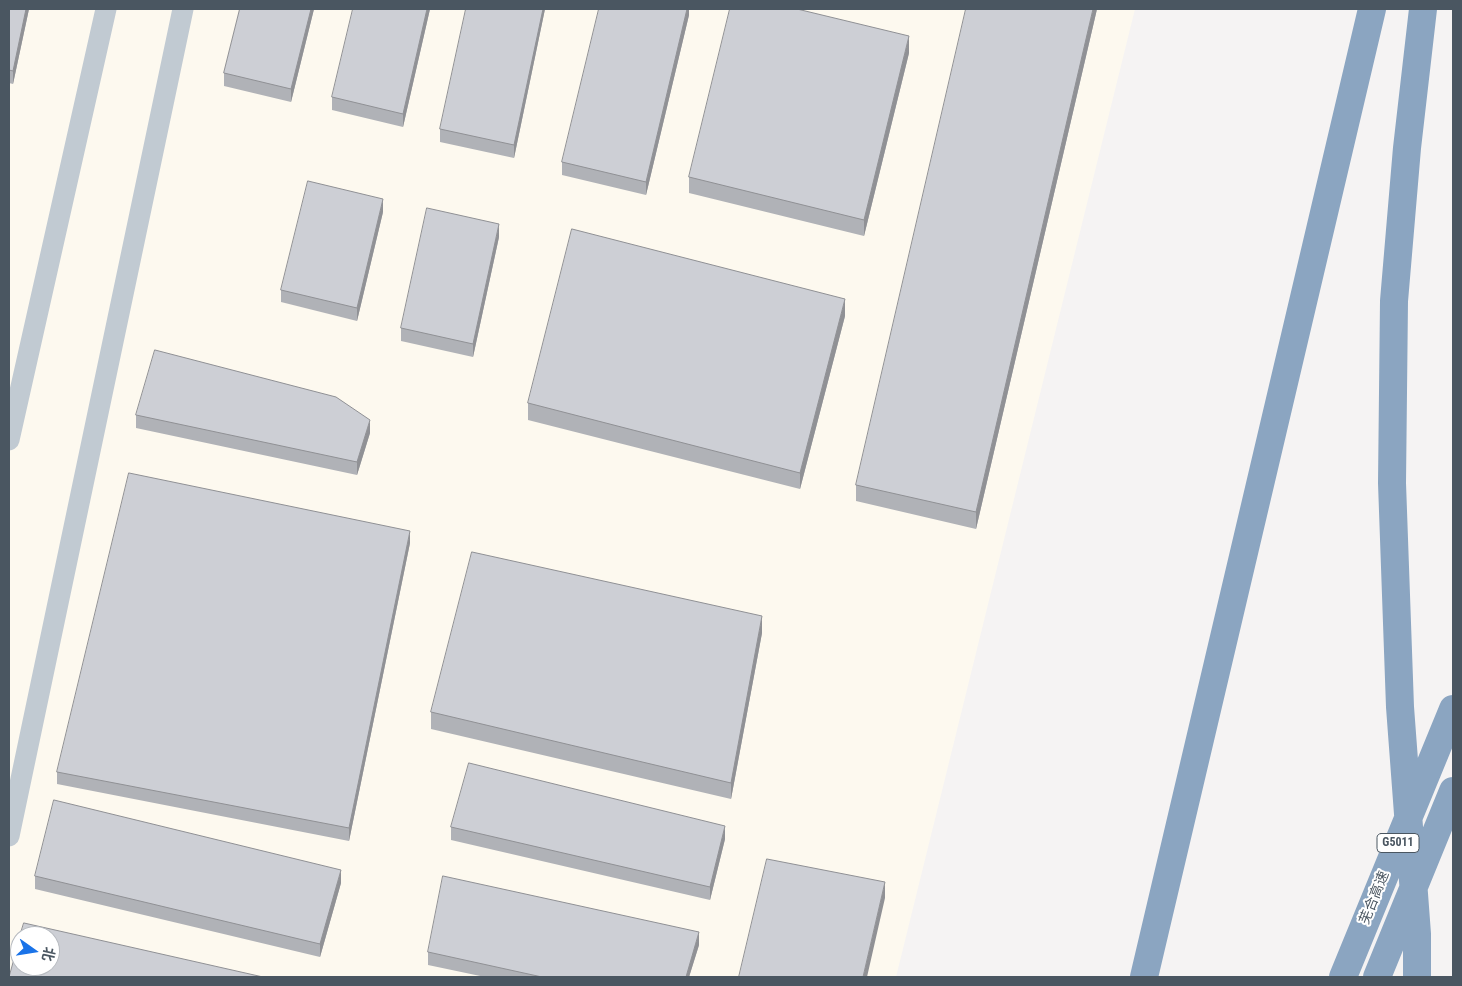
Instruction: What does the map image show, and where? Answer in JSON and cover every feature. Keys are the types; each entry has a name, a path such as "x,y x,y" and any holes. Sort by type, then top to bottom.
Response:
{"highway":[{"path":"1144,977 1372,9"},
{"path":"1417,977 1417,934 1400,707 1392,483 1394,301 1407,148 1423,9"},
{"name":"芜合高速","path":"1343,977 1453,709"},
{"name":"G5011","path":"1377,977 1453,791"}],"street":[{"path":"9,440 106,9"},
{"path":"9,836 183,9"}],"shaded area":[{"path":"9,9 1135,9 896,977 9,977"}],"building":[{"path":"9,9 26,9 13,71 9,70"},
{"path":"240,9 311,9 291,89 224,73"},
{"path":"353,9 427,9 403,114 332,97"},
{"path":"466,9 543,9 514,145 440,129"},
{"path":"599,9 687,9 646,182 562,162"},
{"path":"730,9 797,9 909,36 864,220 689,177"},
{"path":"966,9 1093,9 976,512 856,485"},
{"path":"308,181 383,199 357,308 281,290"},
{"path":"427,208 499,224 473,344 401,328"},
{"path":"572,229 845,299 800,473 528,403"},
{"path":"155,350 336,397 370,420 357,462 136,415"},
{"path":"129,473 410,531 349,828 57,772"},
{"path":"472,552 762,616 731,783 431,712"},
{"path":"469,763 725,826 710,887 451,827"},
{"path":"54,800 341,870 320,944 35,876"},
{"path":"767,859 885,882 863,977 739,977"},
{"path":"443,876 699,932 686,977 542,977 428,952"},
{"path":"24,923 37,926 23,926"},
{"path":"60,931 263,977 9,977 10,973 10,976 60,976"}]}
